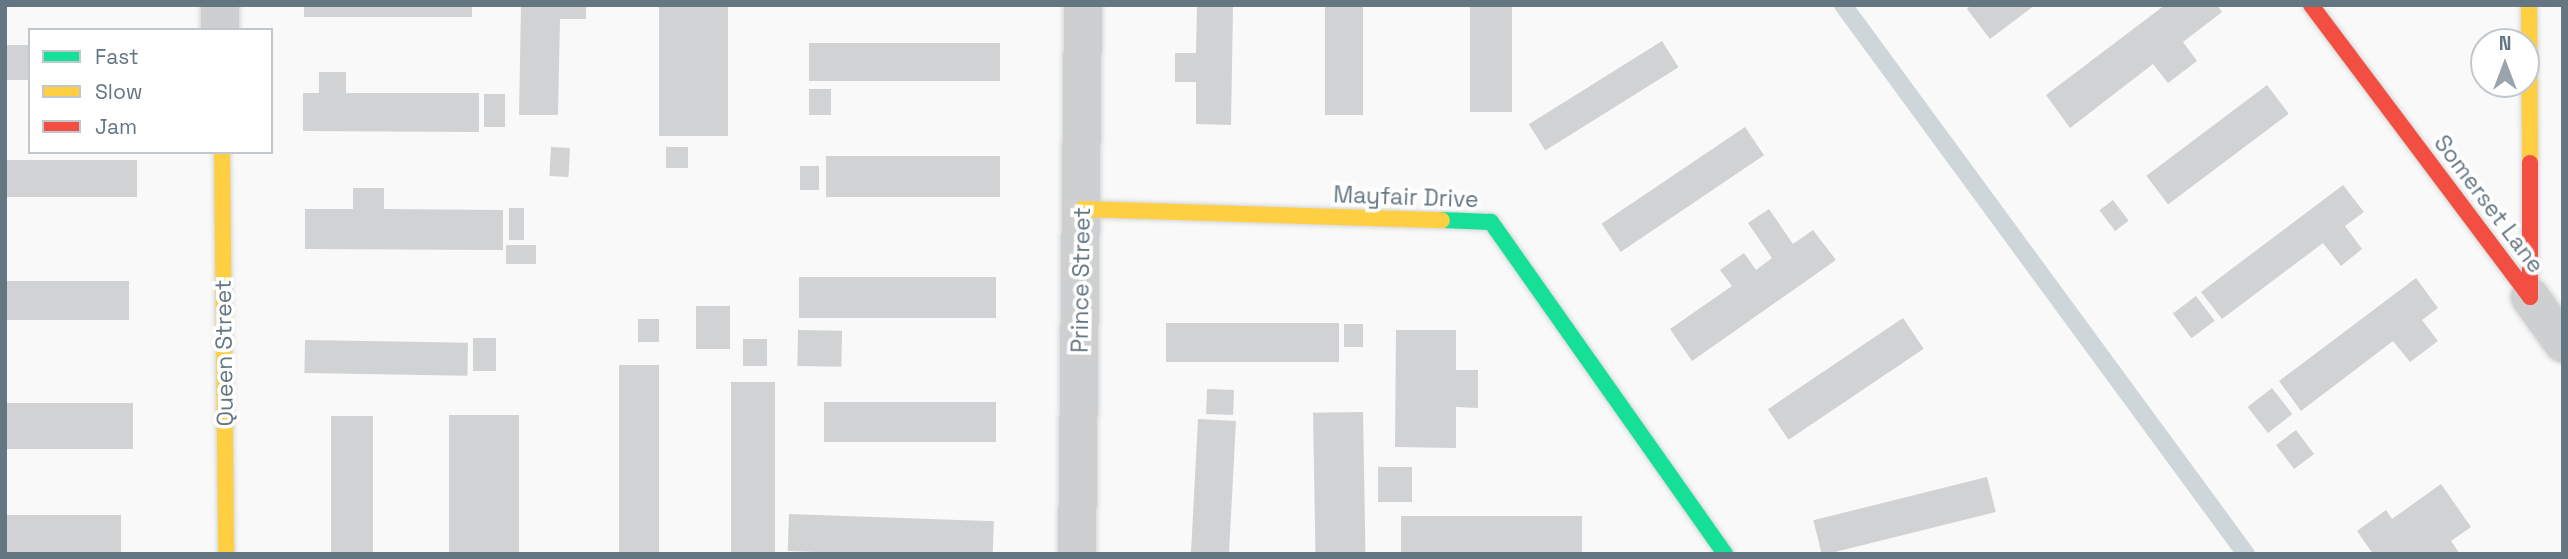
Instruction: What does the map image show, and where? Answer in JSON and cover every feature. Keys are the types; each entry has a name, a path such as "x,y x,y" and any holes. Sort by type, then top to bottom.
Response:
{"street":[{"path":"220,5 220,28"},
{"name":"Prince Street","path":"1077,554 1083,5"},
{"name":"Somerset Lane","path":"2311,5 2530,298"},
{"name":"Somerset Lane","path":"2529,5 2530,298"},
{"name":"Queen Street","path":"222,154 226,554"},
{"name":"Mayfair Drive","path":"1082,209 1491,222 1725,554"},
{"path":"2530,298 2563,343"}],"building":[{"path":"304,5 472,5 472,17 304,17"},
{"path":"521,5 586,5 586,19 560,19 558,115 519,115"},
{"path":"659,5 728,5 728,136 659,136"},
{"path":"1197,5 1233,5 1231,125 1196,124 1196,82 1175,82 1175,53 1196,53"},
{"path":"1325,5 1363,5 1363,115 1325,115"},
{"path":"1470,5 1512,5 1512,112 1470,112"},
{"path":"1971,5 2035,5 1990,39 1967,9"},
{"path":"2165,5 2217,5 2222,12 2183,42 2197,61 2168,83 2153,64 2070,128 2046,95"},
{"path":"1662,41 1678,67 1545,150 1529,124"},
{"path":"809,43 1000,43 1000,81 809,81"},
{"path":"5,45 28,45 28,80 5,80"},
{"path":"319,72 346,72 346,93 479,93 479,132 303,131 303,93 319,93"},
{"path":"2267,85 2289,114 2168,205 2146,176"},
{"path":"809,89 831,89 831,115 809,115"},
{"path":"484,94 505,94 505,127 484,127"},
{"path":"1745,127 1764,155 1621,252 1602,224"},
{"path":"551,147 570,148 568,177 549,176"},
{"path":"666,147 688,147 688,168 666,168"},
{"path":"826,156 1000,156 1000,197 826,197"},
{"path":"5,160 137,160 137,197 5,197"},
{"path":"800,166 819,166 819,190 800,190"},
{"path":"2343,185 2364,212 2345,226 2362,249 2341,266 2323,243 2222,319 2201,292"},
{"path":"353,188 384,188 384,209 503,210 503,250 305,249 305,209 353,209"},
{"path":"2113,200 2129,221 2115,231 2099,210"},
{"path":"509,208 524,208 524,240 509,240"},
{"path":"1769,209 1793,244 1813,230 1836,260 1692,361 1670,329 1732,286 1720,270 1744,253 1756,270 1772,258 1748,223"},
{"path":"506,245 536,245 536,264 506,264"},
{"path":"799,277 996,277 996,318 799,318"},
{"path":"2416,278 2438,308 2422,320 2438,341 2410,362 2393,341 2301,411 2279,381"},
{"path":"5,281 129,281 129,320 5,320"},
{"path":"2196,296 2215,321 2191,338 2173,313"},
{"path":"696,306 730,306 730,349 696,349"},
{"path":"1903,318 1924,349 1789,440 1768,409"},
{"path":"638,319 659,319 659,342 638,342"},
{"path":"1166,323 1339,323 1339,362 1166,362"},
{"path":"1344,324 1363,324 1363,347 1344,347"},
{"path":"798,330 842,331 841,367 797,366"},
{"path":"1396,330 1456,330 1456,370 1478,370 1478,408 1456,407 1456,448 1395,447"},
{"path":"473,338 496,338 496,371 473,371"},
{"path":"743,339 767,339 767,366 743,366"},
{"path":"305,340 468,343 467,376 304,373"},
{"path":"619,365 659,365 659,554 619,554"},
{"path":"731,382 775,382 775,554 731,554"},
{"path":"2272,388 2292,414 2268,433 2248,407"},
{"path":"1207,389 1234,390 1233,415 1206,414"},
{"path":"824,402 996,402 996,442 824,442"},
{"path":"5,403 133,403 133,449 5,449"},
{"path":"1363,412 1365,554 1315,554 1313,413"},
{"path":"449,415 519,415 519,554 449,554"},
{"path":"331,416 373,416 373,554 331,554"},
{"path":"1198,419 1236,421 1229,554 1191,554"},
{"path":"2296,430 2314,454 2294,469 2276,445"},
{"path":"1378,467 1412,467 1412,502 1378,502"},
{"path":"1987,477 1996,512 1827,554 1822,554 1813,520"},
{"path":"2441,484 2471,527 2451,541 2460,554 2373,554 2357,531 2386,510 2392,519"},
{"path":"789,514 994,521 993,554 788,551"},
{"path":"5,515 121,515 121,554 5,554"},
{"path":"1401,516 1582,516 1582,554 1401,554"}],"waterway":[{"path":"1843,5 2246,554"}],"traffic: fast":[{"path":"1442,220 1491,222 1725,554"}],"traffic: slow":[{"path":"2529,5 2530,163"},
{"path":"222,154 226,554"},
{"path":"1082,209 1442,220"}],"traffic: jam":[{"path":"2311,5 2530,297 2530,163"}]}
